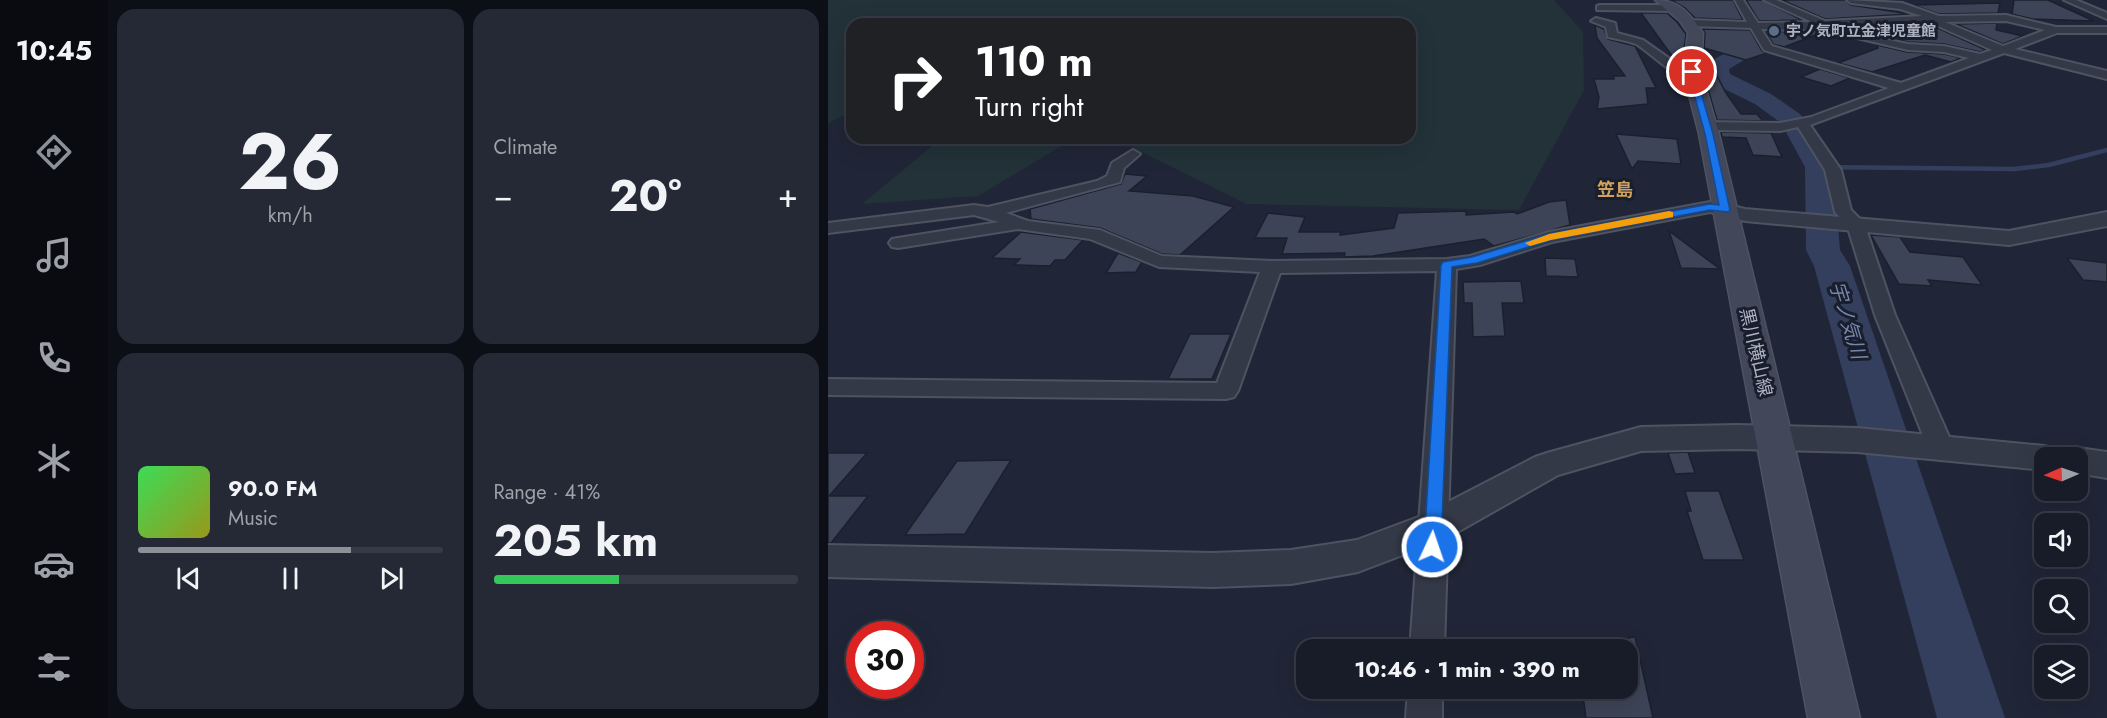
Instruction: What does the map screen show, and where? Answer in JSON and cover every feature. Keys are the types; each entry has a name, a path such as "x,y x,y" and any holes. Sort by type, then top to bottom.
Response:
{"main road":[{"path":"1667,4 1701,24"},
{"name":"黒川横山線","path":"1701,24 1696,33 1693,75 1707,126 1776,437 1834,718"}],"street":[{"path":"1739,0 1768,48 1903,88"},
{"path":"1768,0 1822,25 1908,47 1944,48 1982,58"},
{"path":"1851,0 1902,6 1938,19 2006,18 2056,30 2107,30"},
{"path":"2068,0 2107,15"},
{"path":"1600,8 1667,4"},
{"path":"1701,24 1822,25 1931,19 2004,50 2107,75"},
{"path":"1596,21 1611,25 1612,35 1639,42 1684,74 1693,75"},
{"path":"1707,126 1780,128 1800,124 2056,30"},
{"path":"1800,124 1831,168 1845,222 1941,448"},
{"path":"988,213 1102,184 1114,179 1117,166 1133,154"},
{"path":"828,228 974,210 1020,224 1094,234 1159,261 1272,267 1447,265 1473,261 1549,237 1710,207 1745,214 2009,238 2107,219"},
{"path":"898,243 1020,224"},
{"path":"1428,639 1447,265"},
{"path":"828,387 1226,391 1272,267"},
{"path":"828,561 1212,570 1291,567 1358,556 1434,527 1547,466 1641,439 1776,437 1857,440 2034,457"},
{"path":"2088,462 2107,465"},
{"path":"1424,718 1425,699"}],"shaded area":[{"path":"828,0 1554,0 1583,32 1584,90 1519,210 1247,204 1125,144 1416,144 1416,18 846,18 846,115 828,123"},
{"path":"935,144 1065,144 978,196 862,204"}],"building":[{"path":"1671,0 1733,0 1743,20 1695,18 1685,8"},
{"path":"1746,0 1762,0 1802,20 1759,21"},
{"path":"1782,0 1845,0 1851,5 1910,14 1825,19"},
{"path":"2014,0 2048,0 2094,21 2032,19 2012,14"},
{"path":"2000,3 1998,13 1939,14 1913,5"},
{"path":"1641,13 1667,13 1677,22 1686,34 1682,65 1675,60"},
{"path":"1997,23 1996,30 2023,36 2003,44 1956,24"},
{"path":"1929,24 1986,50 1980,52 1944,44 1908,42 1873,34 1870,26"},
{"path":"1595,25 1604,29 1608,39 1635,46 1656,88 1646,88 1648,104 1597,109 1599,97 1594,79 1614,79 1613,76 1625,76 1597,38"},
{"path":"1834,28 1784,47 1773,44 1765,31 1798,32"},
{"path":"1703,29 1750,30 1762,51 1767,53 1746,60 1704,48"},
{"path":"1877,45 1907,52 1944,54 1961,58 1951,62 1925,55 1872,72 1838,63 1878,48"},
{"path":"1704,51 1726,93 1741,114 1757,114 1763,121 1717,120 1703,72"},
{"path":"1820,69 1850,78 1831,86 1801,77"},
{"path":"1721,132 1771,133 1782,157 1753,155 1746,138 1722,137"},
{"path":"1616,134 1677,139 1681,164 1638,161 1632,169"},
{"path":"1125,174 1147,176 1129,191 1193,196 1234,207 1180,255 1162,254 1100,228 1031,219 1030,209 1121,184"},
{"path":"1566,200 1570,225 1494,246 1484,239 1373,256 1344,257 1345,253 1282,254 1287,238 1255,238 1268,213 1305,217 1299,232 1341,232 1340,235 1394,228 1398,213 1466,211 1466,215 1514,212 1517,214 1549,202"},
{"path":"1669,231 1720,269 1681,268"},
{"path":"1021,232 1083,240 1065,260 1055,260 1050,266 1014,265 1020,259 992,258"},
{"path":"1871,235 1900,237 1910,252 1963,257 1982,285 1928,280 1932,286 1899,284"},
{"path":"1118,253 1142,262 1136,272 1106,273"},
{"path":"1545,258 1575,259 1578,277 1546,276"},
{"path":"2067,258 2107,263 2107,282 2083,280"},
{"path":"1521,281 1524,303 1502,303 1505,336 1473,337 1472,303 1464,303 1463,282"},
{"path":"1190,334 1231,334 1212,379 1168,379"},
{"path":"1688,452 1695,473 1675,474 1668,453"},
{"path":"828,453 867,453 829,496 868,496 831,543 828,543"},
{"path":"1011,460 965,534 905,535 957,461"},
{"path":"1685,491 1719,491 1744,560 1703,560 1687,511 1691,511"},
{"path":"1638,650 1653,718 1586,718 1583,699 1638,699"}],"waterway":[{"name":"宇ノ気川","path":"1679,0 1703,10 1713,37 1738,52 1737,56 1718,66 1720,78 1763,99 1791,119 1819,167 1823,250 1832,266 1971,718"},
{"path":"1819,167 2014,169 2049,165 2107,150"}],"slow traffic":[{"path":"1530,243 1549,237 1669,214"}],"place":[{"name":"宇ノ気町立金津児童館","path":"1774,31"}],"district":[{"name":"笠島","path":"1615,190"}],"route":[{"path":"1432,547 1447,265 1473,261 1549,237 1710,207 1725,210 1709,134 1692,72"}]}
